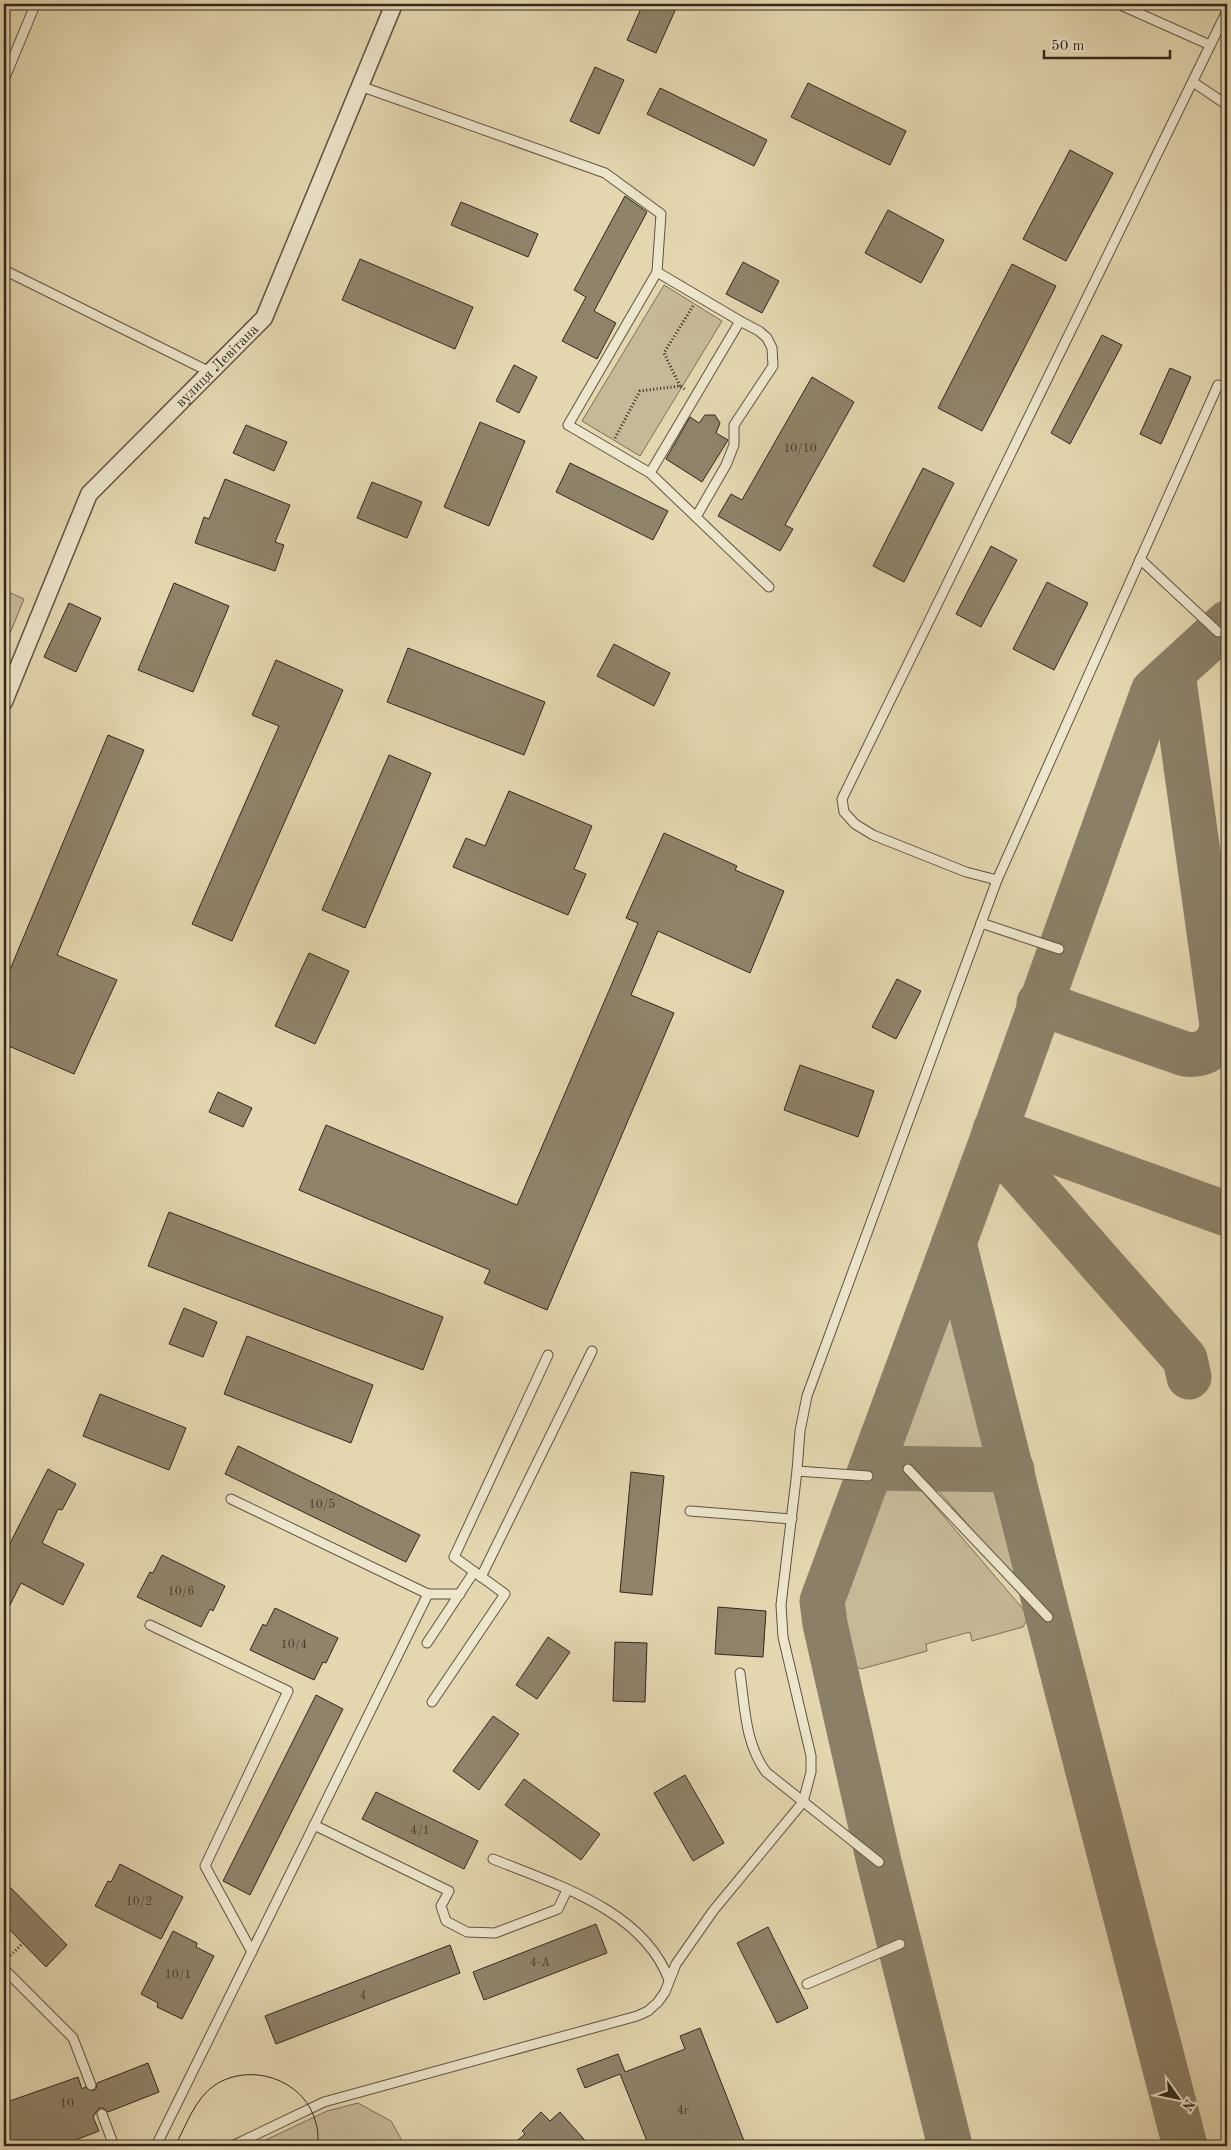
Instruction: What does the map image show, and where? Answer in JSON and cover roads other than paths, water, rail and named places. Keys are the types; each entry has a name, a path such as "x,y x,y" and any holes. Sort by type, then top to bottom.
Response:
{"street":[{"name":"вулиця Левітана","path":"4,702 89,494 264,318 394,4"}],"lane":[{"path":"1118,4 1210,45"},
{"path":"4,80 34,5"},
{"path":"997,880 966,872 873,835 855,824 844,812 842,799 1227,11"},
{"path":"1193,82 1227,106"},
{"path":"360,86 605,173 661,214 657,272 568,425 650,473 769,587"},
{"path":"4,270 210,372"},
{"path":"657,272 759,331 767,338 772,348 773,366 734,425 734,446 726,465 696,517"},
{"path":"650,473 740,321"},
{"path":"232,2146 324,2102 637,2016 648,2011 658,2002 676,1964 713,1911 803,1802 811,1772 811,1756 783,1637 781,1605 792,1519 800,1431 807,1396 997,880 1218,385"},
{"path":"1140,559 1218,632"},
{"path":"981,923 1059,949"},
{"path":"427,1643 460,1594 478,1575 592,1351"},
{"path":"432,1702 505,1594 454,1557 548,1355"},
{"path":"908,1469 1048,1617"},
{"path":"797,1471 868,1476"},
{"path":"231,1498 428,1594 460,1594"},
{"path":"690,1511 792,1519"},
{"path":"156,2146 428,1594"},
{"path":"150,1625 288,1691 205,1866 252,1952"},
{"path":"740,1674 748,1735 759,1763 766,1772 879,1862"},
{"path":"314,1825 449,1891 441,1906 446,1921 467,1932 495,1933 558,1909 567,1890"},
{"path":"493,1859 594,1901 620,1918 661,1960 669,1980"},
{"path":"807,1984 900,1944"},
{"path":"4,1969 73,2038 91,2085"},
{"path":"102,2114 114,2146"}],"tram line":[{"path":"175,2146 187,2121 202,2097 215,2085 229,2078 244,2075 274,2078 299,2094 309,2106 315,2120 318,2133 317,2146"}]}
